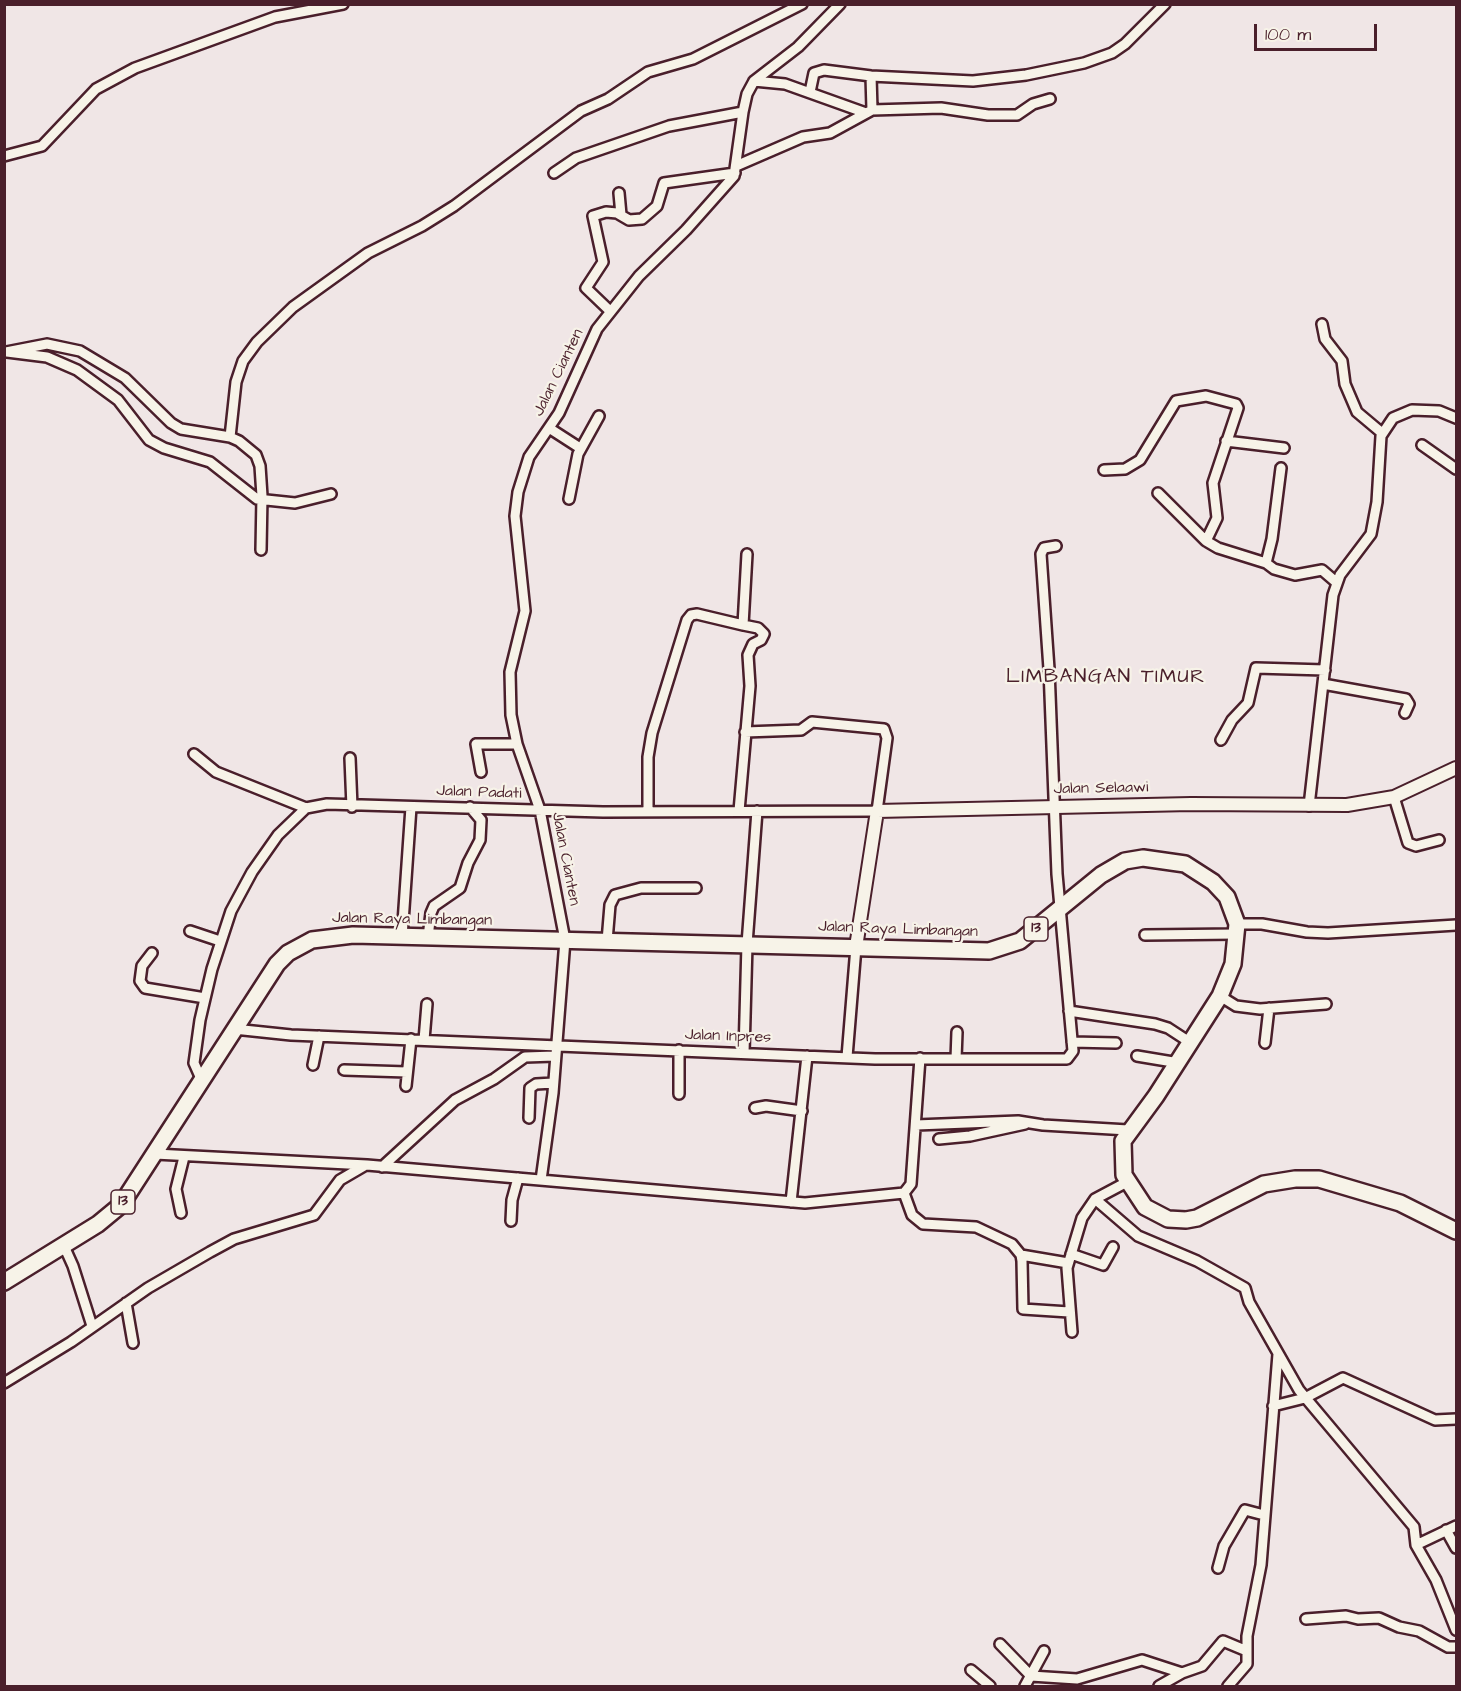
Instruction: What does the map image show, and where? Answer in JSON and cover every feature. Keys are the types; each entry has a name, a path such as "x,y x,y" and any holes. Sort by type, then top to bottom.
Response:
{"highway":[{"name":"Jalan Raya Limbangan","path":"4,1282 64,1246 121,1205 277,964 301,945 339,935 989,951 1020,941 1101,875 1125,861 1143,858 1185,864 1213,882 1227,897 1237,929 1233,964 1220,996 1179,1063 1128,1130 1123,1141 1122,1152 1127,1182 1145,1207 1168,1219 1186,1220 1197,1218 1264,1185 1294,1179 1319,1179 1400,1203 1456,1232"}],"street":[{"path":"4,156 42,146 96,88 135,68 275,17 343,4"},
{"path":"230,437 236,382 243,361 257,342 293,307 368,253 422,226 454,206 581,111 608,99 648,72 693,59 802,4"},
{"path":"735,170 743,112 747,94 754,81 798,47 840,4"},
{"path":"810,92 817,71 872,76 989,80 1084,63 1112,53 1125,44 1165,4"},
{"path":"869,112 872,76"},
{"path":"754,81 777,82 869,112 941,108 988,115 1017,115 1033,104 1050,99"},
{"path":"554,173 576,158 669,126 743,112"},
{"path":"610,311 586,288 603,262 592,220 601,213 621,214 629,220 644,217 657,206 660,189 669,182 704,179 735,170 803,137 830,133 869,112"},
{"name":"Jalan Cianten","path":"541,1180 553,1083 566,940 540,810 517,744 509,687 525,611 515,504 529,457 559,413 587,347 610,311 639,276 724,188 735,170"},
{"path":"619,193 621,214"},
{"path":"1322,324 1325,339 1342,361 1345,384 1357,412 1382,433"},
{"path":"5,352 47,344 80,351 125,378 171,423 190,431 230,437 256,455 261,473 261,550"},
{"path":"5,352 46,357 77,370 118,400 149,440 164,448 210,462 262,501 295,503 331,494"},
{"path":"1104,470 1125,469 1140,460 1173,404 1183,398 1206,396 1236,404 1238,408 1213,483 1216,518 1206,541"},
{"path":"1310,806 1336,582 1371,534 1377,501 1382,433 1393,418 1412,410 1439,411 1456,418"},
{"path":"569,499 580,448 598,416"},
{"path":"549,428 580,448"},
{"path":"1227,441 1284,448"},
{"path":"1422,445 1456,469"},
{"path":"1266,563 1274,524 1281,468"},
{"path":"1158,494 1206,541 1218,548 1295,575 1322,570 1336,582"},
{"path":"1056,546 1044,549 1041,554 1060,910 1072,1042 1116,1043"},
{"path":"743,626 747,554"},
{"path":"648,810 650,745 687,620 691,615 697,614 758,628 764,634 761,640 752,645 748,655 750,686 739,811"},
{"path":"1221,740 1232,720 1248,703 1256,668 1325,670"},
{"path":"1323,684 1406,699 1409,704 1405,713"},
{"path":"745,732 801,730 812,722 881,729 888,733 856,947 847,1057"},
{"path":"481,772 476,744 517,744"},
{"path":"194,754 216,772 306,808 278,835 252,872 231,911 220,941 205,998 194,1063 202,1081"},
{"path":"350,758 352,807"},
{"name":"Jalan Selaawi","path":"878,811 1055,806 1366,804 1394,797 1456,768"},
{"path":"1394,797 1408,843 1416,846 1439,840"},
{"name":"Jalan Padati","path":"306,808 327,804 352,807 470,807 540,810 878,811"},
{"path":"402,937 411,807"},
{"path":"428,938 430,914 439,901 460,888 468,863 480,840 481,820 470,807"},
{"path":"744,1053 747,944 757,811"},
{"path":"607,941 610,905 615,895 641,888 696,888"},
{"path":"1144,935 1237,929 1262,924 1328,933 1456,925"},
{"path":"190,931 220,941"},
{"path":"152,953 142,966 140,981 145,988 205,998"},
{"path":"1220,996 1236,1006 1269,1008 1326,1004"},
{"path":"424,1040 427,1004"},
{"path":"1265,1043 1269,1008"},
{"path":"1069,1011 1155,1024 1168,1028 1191,1043"},
{"name":"Jalan Inpres","path":"234,1029 319,1036 424,1040 555,1051 679,1050 807,1056 956,1059 1067,1059 1072,1056 1072,1042"},
{"path":"956,1059 957,1032"},
{"path":"313,1065 319,1036"},
{"path":"406,1086 411,1040"},
{"path":"679,1050 679,1094"},
{"path":"4,1383 126,1303 234,1239 314,1215 340,1180 373,1166 455,1100 494,1079 525,1057 555,1051"},
{"path":"792,1202 807,1056"},
{"path":"1137,1056 1179,1063"},
{"path":"155,1154 373,1166 792,1202 823,1202 904,1192 911,1184 920,1058"},
{"path":"344,1070 407,1072"},
{"path":"530,1118 530,1088 536,1084 553,1083"},
{"path":"755,1108 766,1106 802,1111"},
{"path":"916,1125 988,1121 1128,1130"},
{"path":"939,1139 970,1136 1029,1123"},
{"path":"181,1213 176,1189 184,1157"},
{"path":"511,1221 512,1200 518,1178"},
{"path":"1072,1332 1066,1284 1069,1259 1085,1209 1095,1199 1127,1182"},
{"path":"904,1192 912,1215 923,1224 976,1227 1012,1244 1021,1255 1023,1309 1069,1312"},
{"path":"1095,1199 1138,1236 1197,1261 1239,1282 1245,1288 1249,1302 1305,1398 1334,1428 1414,1527 1416,1545 1436,1580 1456,1630"},
{"path":"64,1246 73,1266 92,1326"},
{"path":"1021,1255 1069,1259 1103,1265 1113,1247"},
{"path":"126,1303 133,1343"},
{"path":"1228,1686 1247,1665 1247,1636 1261,1565 1278,1354"},
{"path":"1273,1406 1305,1398 1343,1378 1435,1420 1456,1419"},
{"path":"1218,1568 1224,1546 1245,1510 1264,1515"},
{"path":"1416,1545 1456,1526"},
{"path":"1446,1530 1456,1548"},
{"path":"1306,1620 1346,1616 1358,1619 1379,1618 1399,1627 1419,1631 1448,1647 1456,1647"},
{"path":"1160,1686 1202,1665 1223,1641 1247,1652"},
{"path":"1000,1644 1031,1676 1077,1679 1142,1660 1182,1673"},
{"path":"1025,1686 1044,1651"},
{"path":"971,1670 990,1686"}],"district":[{"name":"LIMBANGAN TIMUR","path":"1106,678"}]}
